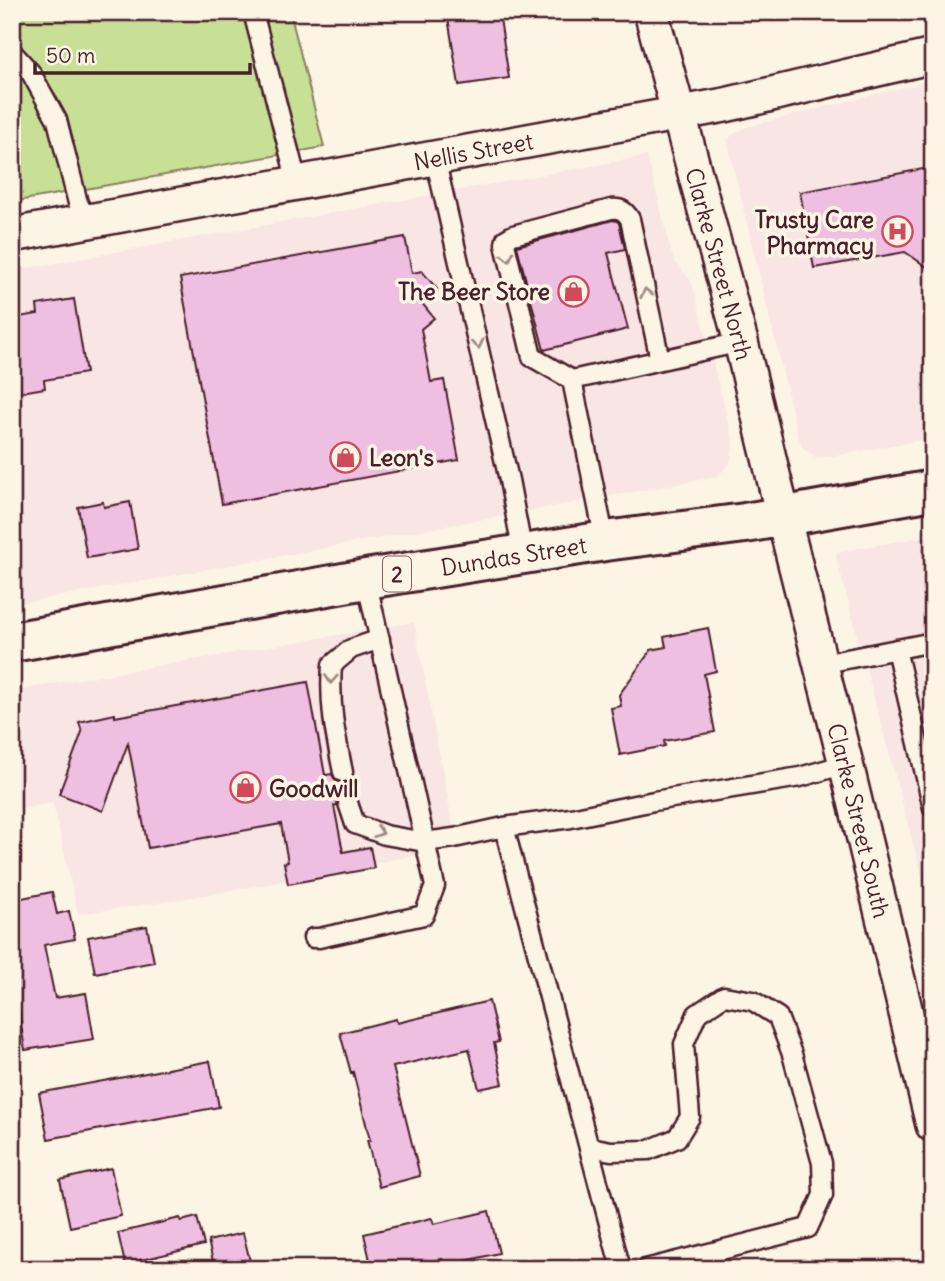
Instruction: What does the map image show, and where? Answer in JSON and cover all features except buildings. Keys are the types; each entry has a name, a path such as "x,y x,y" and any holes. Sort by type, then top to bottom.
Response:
{"main road":[{"name":"Dundas Street","path":"12,642 366,579 783,516 933,489"}],"street":[{"name":"Clarke Street North","path":"651,12 741,342 783,516"},
{"name":"Nellis Street","path":"12,235 679,114 933,56"},
{"name":"Clarke Street South","path":"783,516 931,1114"}],"lane":[{"path":"253,12 298,182"},
{"path":"12,52 31,73 57,120 78,203 88,221"},
{"path":"435,158 509,480 523,554"},
{"path":"660,359 629,219 625,212 618,208 611,209 506,239 533,357 572,380 741,342"},
{"path":"572,380 605,541"},
{"path":"313,937 319,938 424,915 435,886 366,579"},
{"path":"342,772 331,711 332,665 351,649 380,639"},
{"path":"821,664 933,642"},
{"path":"895,649 933,807"},
{"path":"348,803 355,824 385,835 425,842 800,776 846,764"},
{"path":"504,827 621,1269"},
{"path":"590,1147 611,1151 649,1150 677,1138 690,1117 684,1044 697,1014 724,996 753,1001 778,1017 792,1054 822,1163 823,1195 808,1228 646,1269"}],"shaded area":[{"path":"933,80 933,438 817,458 803,448 798,436 727,140 746,127"},
{"path":"647,156 673,259 691,281 695,293 733,440 730,462 715,477 12,605 12,271"},
{"path":"933,535 933,917 836,557 837,552"},
{"path":"414,622 457,847 268,884 78,914 53,803 12,810 12,691"}],"green space":[{"path":"12,12 290,12 324,147 12,202"}],"place":[{"name":"Trusty Care Pharmacy","path":"897,232"},
{"name":"The Beer Store","path":"573,291"},
{"name":"Leon's","path":"346,457"},
{"name":"Goodwill","path":"246,788"}]}
